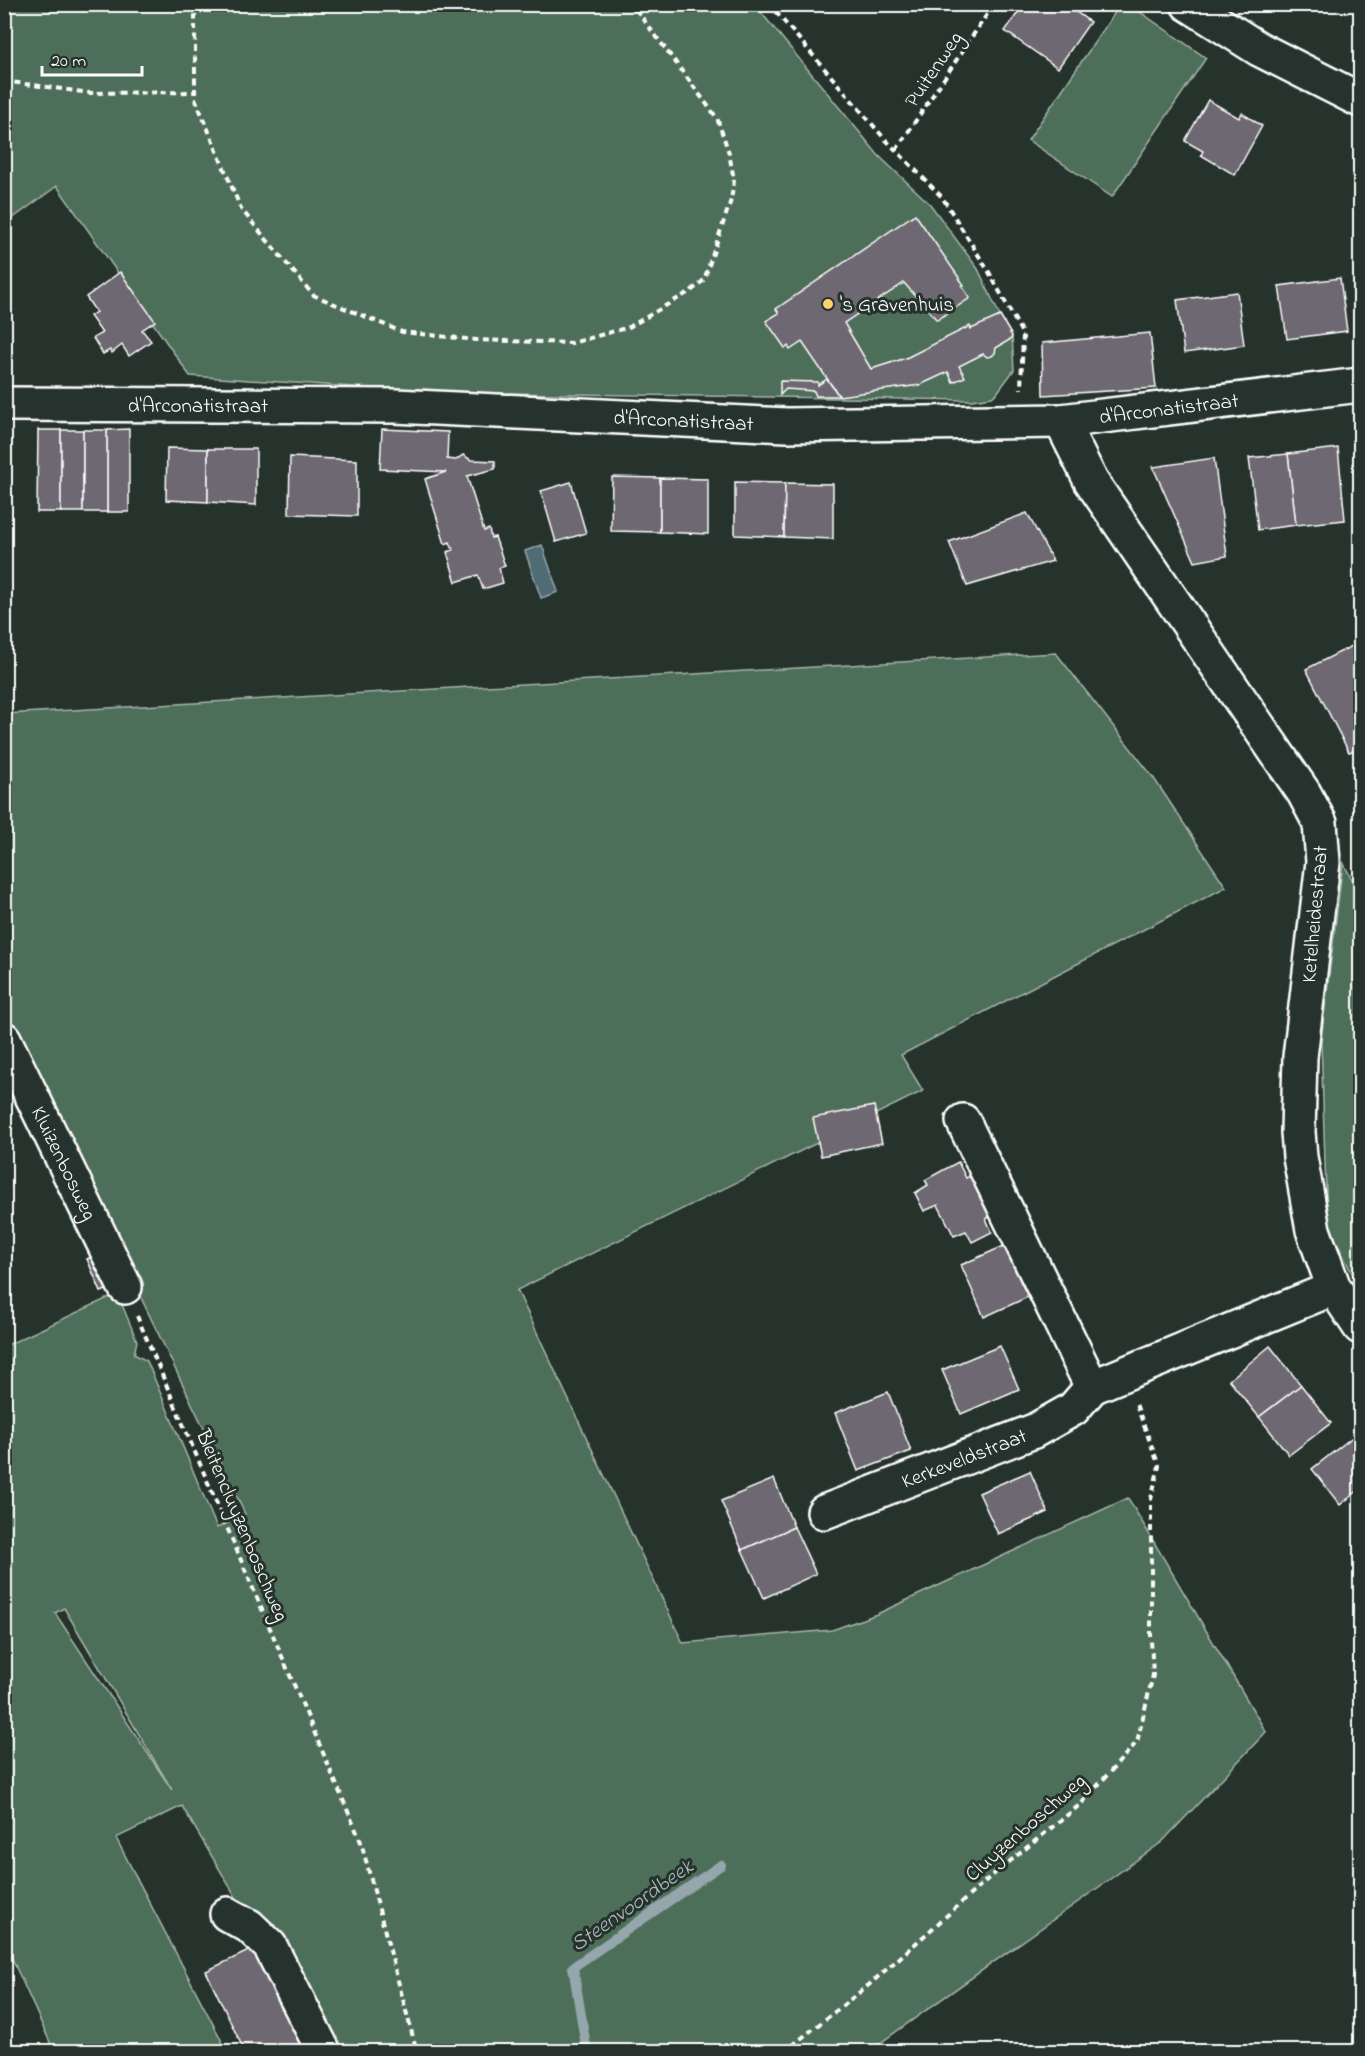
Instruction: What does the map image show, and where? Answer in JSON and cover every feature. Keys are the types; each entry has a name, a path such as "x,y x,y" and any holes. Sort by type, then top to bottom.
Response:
{"street":[{"path":"1188,4 1258,49 1360,100"},
{"name":"d'Arconatistraat","path":"4,404 395,406 788,425 1061,421 1360,385"},
{"name":"Ketelheidestraat","path":"1061,421 1091,481 1304,793 1320,823 1323,862 1300,1057 1298,1132 1312,1230 1334,1288 1360,1327"},
{"name":"Kluizenbosweg","path":"4,1039 125,1287"},
{"path":"963,1121 1092,1387"},
{"name":"Kerkeveldstraat","path":"824,1512 1034,1431 1073,1408 1092,1387 1334,1288"},
{"path":"227,1914 249,1926 270,1946 324,2052"}],"path":[{"path":"195,4 195,98 241,209 313,296 402,332 476,340 572,343 629,327 691,291 704,279 732,200 734,180 729,153 717,118 632,4"},
{"path":"770,4 896,150 942,197 989,272 1023,334 1020,421"},
{"name":"Puitenweg","path":"896,150 994,4"},
{"path":"4,81 90,93 195,92"},
{"name":"Bleitencluyzenboschweg","path":"125,1287 361,1842 417,2052"},
{"name":"Cluyzenboschweg","path":"784,2052 870,1984 989,1878 1081,1804 1137,1742 1153,1675 1151,1499 1159,1466 1136,1403"}],"green space":[{"path":"5,5 755,5 879,156 930,204 978,269 1012,336 1014,370 992,397 972,400 429,392 190,376 57,186 5,224"},
{"path":"1120,5 1130,5 1206,58 1112,197 1028,140"},
{"path":"1056,653 1153,777 1226,887 901,1055 923,1091 517,1290 683,1643 832,1630 877,1614 1128,1498 1266,1732 1162,1842 869,2051 315,2051 249,1919 182,1806 116,1838 227,2051 54,2051 5,1943 5,1346 123,1291 121,1302 137,1341 134,1354 147,1361 217,1528 245,1514 5,1015 5,714","holes":["64,1608 172,1790 55,1613"]},
{"path":"1343,862 1360,895 1360,1290 1327,1222 1321,1041"}],"water":[{"path":"542,545 558,592 541,598 525,551"}],"building":[{"path":"1024,4 1065,4 1090,22 1058,68 1005,31"},
{"path":"1208,100 1239,118 1242,113 1262,126 1235,175 1201,155 1203,151 1185,141"},
{"name":"'s Gravenhuis","path":"915,214 964,285 962,286 970,298 937,320 904,283 844,323 871,369 906,358 970,326 971,329 1000,316 1012,336 1011,339 996,348 992,356 987,357 983,354 959,366 965,377 953,382 948,372 920,385 839,396 802,342 790,350 788,346 785,348 766,321 779,313 776,309"},
{"path":"120,272 155,321 142,330 151,341 129,356 122,345 112,353 110,350 103,354 93,338 102,333 90,316 96,312 86,297"},
{"path":"1340,278 1347,331 1287,339 1279,286"},
{"path":"1237,292 1244,345 1184,353 1177,300"},
{"path":"1150,333 1156,388 1043,395 1042,343"},
{"path":"827,379 839,396 816,396 814,391 786,389 780,395 780,381 818,382 818,385"},
{"path":"129,429 129,512 107,512 107,430"},
{"path":"382,429 448,432 447,459 456,460 463,455 471,460 495,461 495,469 467,476 484,531 489,529 491,538 495,537 505,566 499,568 503,583 483,589 478,575 456,582 447,552 453,550 450,542 445,544 425,479 446,472 380,469"},
{"path":"38,430 61,430 61,512 37,512"},
{"path":"61,430 83,430 83,512 61,512"},
{"path":"83,430 107,430 107,512 83,512"},
{"path":"167,448 208,449 208,502 166,500"},
{"path":"1338,448 1345,520 1296,525 1288,454"},
{"path":"208,449 256,449 256,505 208,502"},
{"path":"1288,454 1296,525 1258,530 1249,458"},
{"path":"290,457 357,460 357,516 289,514"},
{"path":"1214,458 1227,556 1195,562 1153,467"},
{"path":"612,477 660,478 660,532 611,531"},
{"path":"660,478 708,479 708,534 660,532"},
{"path":"571,482 586,533 556,542 541,491"},
{"path":"735,482 785,483 784,537 735,535"},
{"path":"785,483 833,484 833,539 784,537"},
{"path":"1027,513 1053,561 967,586 949,542"},
{"path":"1360,642 1360,749 1349,752 1306,669"},
{"path":"874,1106 882,1143 821,1156 813,1118"},
{"path":"958,1162 966,1178 973,1175 993,1215 986,1219 992,1232 972,1242 966,1231 954,1236 938,1205 924,1211 915,1193 928,1185 925,1180"},
{"path":"1004,1246 1028,1297 984,1317 961,1265"},
{"path":"97,1255 111,1288 101,1292 87,1259"},
{"path":"1000,1346 1019,1389 961,1414 942,1370"},
{"path":"1270,1346 1301,1385 1259,1417 1229,1380"},
{"path":"1301,1385 1331,1423 1289,1455 1259,1417"},
{"path":"888,1392 911,1451 858,1471 835,1413"},
{"path":"1359,1432 1360,1489 1340,1505 1312,1469"},
{"path":"1030,1471 1048,1512 998,1534 979,1493"},
{"path":"774,1479 794,1527 742,1550 721,1501"},
{"path":"794,1527 816,1574 764,1598 742,1550"},
{"path":"255,1948 306,2052 245,2052 206,1971"}],"waterway":[{"name":"Steenvoordbeek","path":"587,2052 573,1967 721,1865"}],"place":[{"name":"'s Gravenhuis","path":"828,304"}]}
